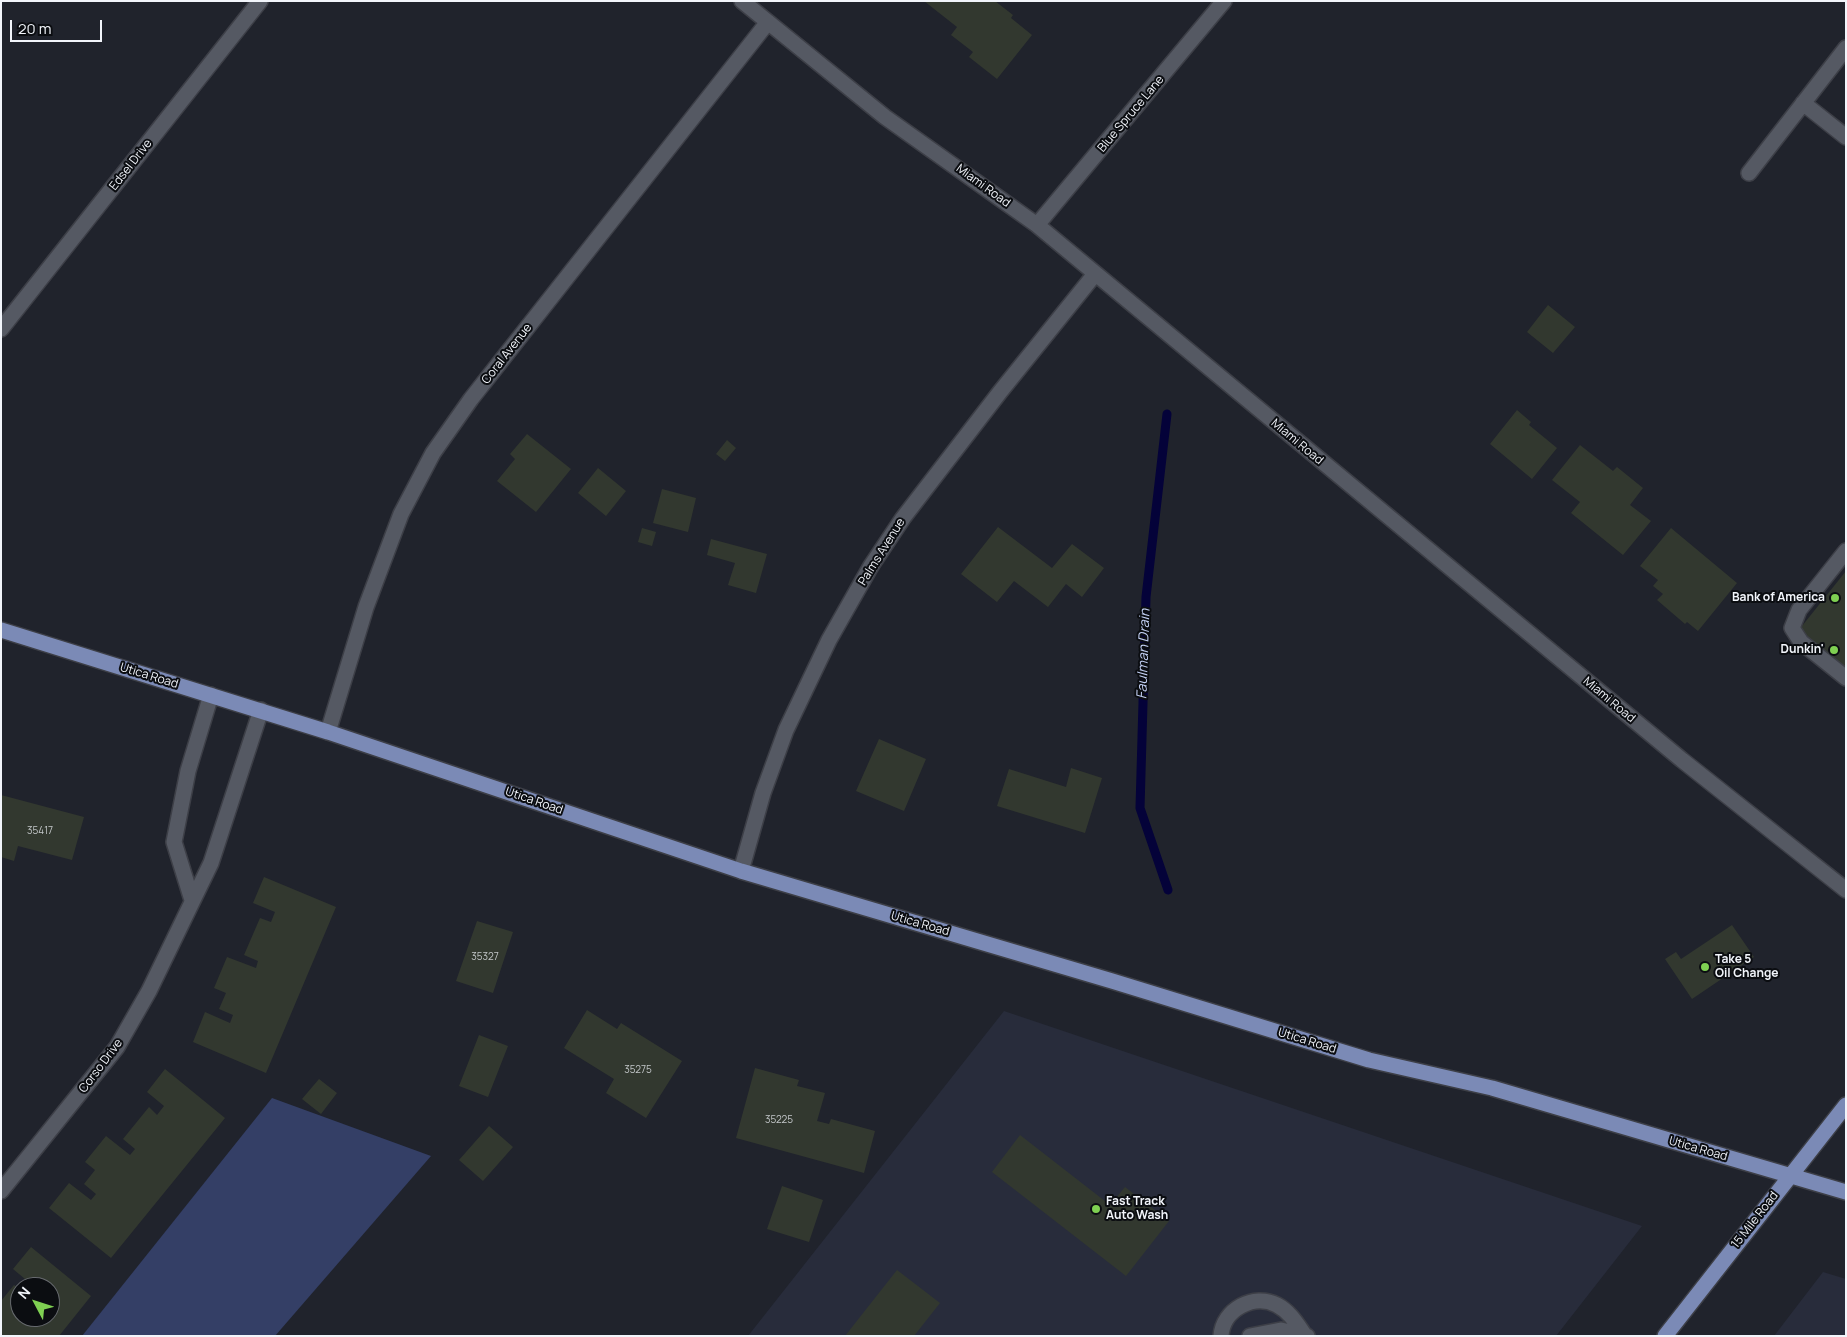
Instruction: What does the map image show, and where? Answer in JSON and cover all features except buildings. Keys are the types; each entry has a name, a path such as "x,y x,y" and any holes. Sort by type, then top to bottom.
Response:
{"main road":[{"name":"Utica Road","path":"1,630 261,710 741,871 1112,981 1368,1060 1492,1088 1846,1192"},
{"name":"15 Mile Road","path":"1665,1336 1846,1105"}],"street":[{"name":"Edsel Drive","path":"1,329 260,1"},
{"name":"Miami Road","path":"742,1 885,116 1037,225 1682,760 1846,890"},
{"name":"Blue Spruce Lane","path":"1037,225 1224,1"},
{"name":"Coral Avenue","path":"328,732 366,607 390,542 401,514 433,453 477,392 768,22"},
{"path":"1749,172 1846,48"},
{"path":"1803,103 1846,137"},
{"name":"Palms Avenue","path":"741,871 763,793 786,730 829,640 871,566 903,518 1011,378 1096,274"},
{"path":"1846,551 1799,610 1792,628 1801,642 1846,678"},
{"path":"192,900 174,842 188,771 211,695"},
{"name":"Corso Drive","path":"1,1191 117,1047 149,990 212,863 261,710"},
{"path":"1220,1336 1225,1322 1234,1310 1243,1303 1266,1301 1278,1306 1290,1315 1306,1335"},
{"path":"1250,1336 1281,1330 1306,1335"}],"shaded area":[{"path":"1004,1011 1642,1226 1556,1336 748,1336"},
{"path":"272,1098 431,1156 275,1336 82,1336"},
{"path":"1823,1272 1846,1279 1846,1336 1774,1336"}],"waterway":[{"name":"Faulman Drain","path":"1167,414 1146,597 1140,808 1168,890"}],"place":[{"name":"Bank of America","path":"1835,598"},
{"name":"Dunkin'","path":"1834,650"},
{"name":"Take 5 Oil Change","path":"1705,967"},
{"name":"Fast Track Auto Wash","path":"1096,1209"}]}
